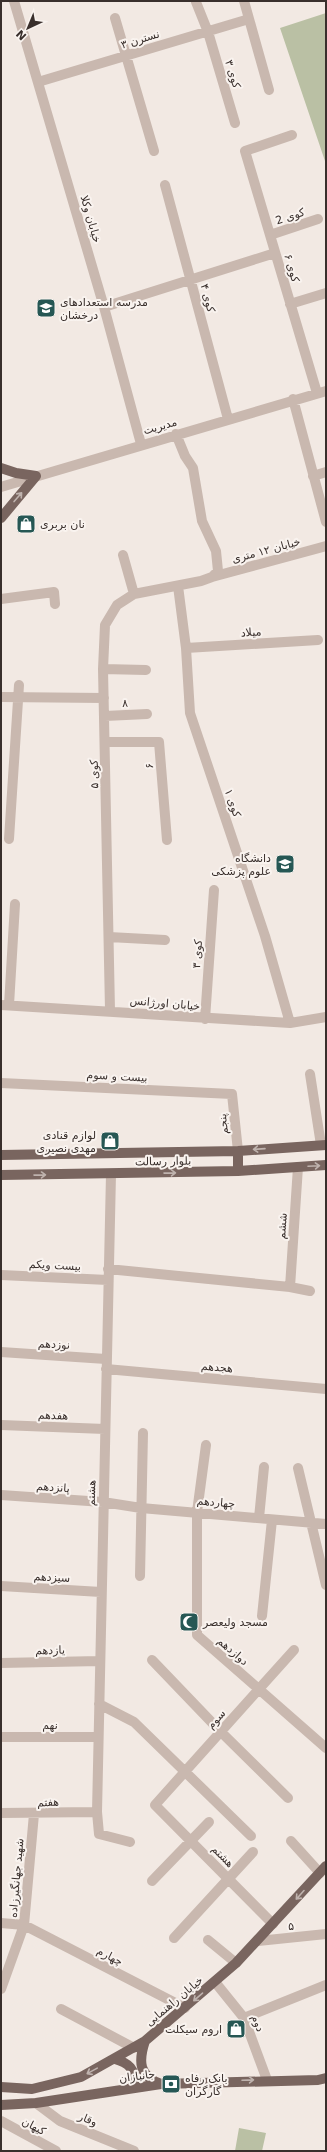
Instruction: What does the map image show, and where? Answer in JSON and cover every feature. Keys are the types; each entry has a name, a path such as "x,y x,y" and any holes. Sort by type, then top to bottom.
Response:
{"main road":[{"path":"1,468 16,473 36,476"},
{"path":"1,518 36,476"},
{"name":"بلوار رسالت","path":"1,1155 238,1150 323,1145"},
{"path":"238,1150 238,1171"},
{"name":"بلوار رسالت","path":"1,1176 238,1171 326,1166"},
{"name":"خیابان راهنمایی","path":"1,2087 32,2090 81,2077 145,2041 236,1963 274,1924 323,1869"},
{"path":"145,2041 140,2057 145,2073 150,2080 161,2084"},
{"path":"115,2059 124,2062 133,2070 135,2084 131,2088"},
{"name":"جانبازان","path":"1,2105 36,2104 161,2084 267,2080 318,2080 326,2078"}],"street":[{"name":"خیابان وکلا","path":"14,1 104,307 141,444"},
{"path":"244,1 269,90"},
{"path":"196,2 208,32"},
{"path":"115,18 154,151"},
{"name":"نسترن ۳","path":"38,82 249,19"},
{"name":"کوی ۳","path":"208,32 235,123"},
{"name":"کوی ۶","path":"292,135 245,150 290,304 321,392"},
{"name":"کوی ۴","path":"165,185 228,418"},
{"name":"کوی 2","path":"270,235 318,219"},
{"path":"104,307 275,253"},
{"path":"290,304 326,293"},
{"name":"مدیریت","path":"1,487 292,399 321,392"},
{"path":"292,399 326,522"},
{"path":"176,434 185,456 193,468 202,521 216,551 218,571 212,577"},
{"path":"313,476 326,472"},
{"name":"خیابان ۱۲ متری","path":"178,586 326,546"},
{"path":"123,555 134,594"},
{"name":"کوی ۵","path":"110,1010 106,742 103,669 105,625 117,605 134,594 178,586"},
{"name":"کوی ۱","path":"178,586 186,648 190,713 265,936 290,1023"},
{"path":"1,599 54,592 55,604"},
{"name":"میلاد","path":"186,648 318,640"},
{"path":"103,669 146,670"},
{"path":"9,839 19,685"},
{"path":"1,697 104,698"},
{"name":"۸","path":"105,716 147,714"},
{"name":"۶","path":"106,742 159,742 167,840"},
{"name":"کوی ۳","path":"205,1019 214,890"},
{"path":"5,1005 15,904"},
{"path":"109,937 165,940"},
{"name":"خیابان اورژانس","path":"5,1005 110,1010 205,1019 290,1023 326,1017"},
{"path":"310,1074 323,1145"},
{"name":"بیست و سوم","path":"1,1083 232,1094"},
{"name":"پنجم","path":"232,1094 238,1150"},
{"name":"ششم","path":"290,1286 298,1167"},
{"name":"هشتم","path":"111,1174 97,1812 99,1834 130,1842"},
{"path":"108,1269 290,1286 310,1291"},
{"name":"بیست ویکم","path":"1,1275 108,1280"},
{"name":"نوزدهم","path":"1,1352 106,1364"},
{"name":"هجدهم","path":"106,1364 326,1389"},
{"name":"هفدهم","path":"1,1425 105,1429"},
{"path":"140,1576 143,1433"},
{"name":"دوازدهم","path":"206,1445 196,1512 197,1635 326,1748"},
{"path":"259,1518 264,1468"},
{"path":"298,1468 326,1585"},
{"name":"پانزدهم","path":"1,1495 103,1502"},
{"name":"چهاردهم","path":"103,1502 141,1508 326,1524"},
{"path":"262,1616 272,1520"},
{"name":"سیزدهم","path":"1,1586 101,1592"},
{"name":"سوم","path":"155,1805 294,1650"},
{"path":"152,1660 220,1732 288,1798"},
{"name":"یازدهم","path":"1,1663 100,1662"},
{"path":"99,1704 134,1722 251,1836"},
{"name":"نهم","path":"1,1737 98,1737"},
{"name":"هشتم","path":"155,1805 274,1924"},
{"name":"هفتم","path":"1,1814 97,1812"},
{"name":"شهید جهانگیرزاده","path":"1,1989 5,1966 24,1925 34,1814"},
{"path":"152,1881 209,1822"},
{"path":"291,1841 323,1869"},
{"path":"174,1938 253,1852"},
{"path":"1,1923 24,1925"},
{"name":"چهارم","path":"24,1925 185,2008"},
{"name":"۵","path":"258,1941 326,1934"},
{"path":"208,1940 236,1963"},
{"name":"دوم","path":"215,1982 244,2018 267,2080"},
{"path":"244,2018 326,1985"},
{"path":"61,2008 134,2048"},
{"name":"وقار","path":"36,2104 60,2121 134,2151"},
{"name":"کیهان","path":"1,2122 56,2151"}],"green space":[{"path":"326,13 326,164 280,28"},
{"path":"239,2128 266,2133 262,2151 235,2151"}],"place":[{"name":"مدرسه استعدادهای درخشان","path":"46,308"},
{"name":"نان بربری","path":"26,524"},
{"name":"دانشگاه علوم پزشکی","path":"285,864"},
{"name":"لوازم قنادی مهدی نصیری","path":"110,1141"},
{"name":"مسجد ولیعصر","path":"189,1622"},
{"name":"اروم سیکلت","path":"236,2029"},
{"name":"بانک رفاه گارگران","path":"171,2084"}]}
